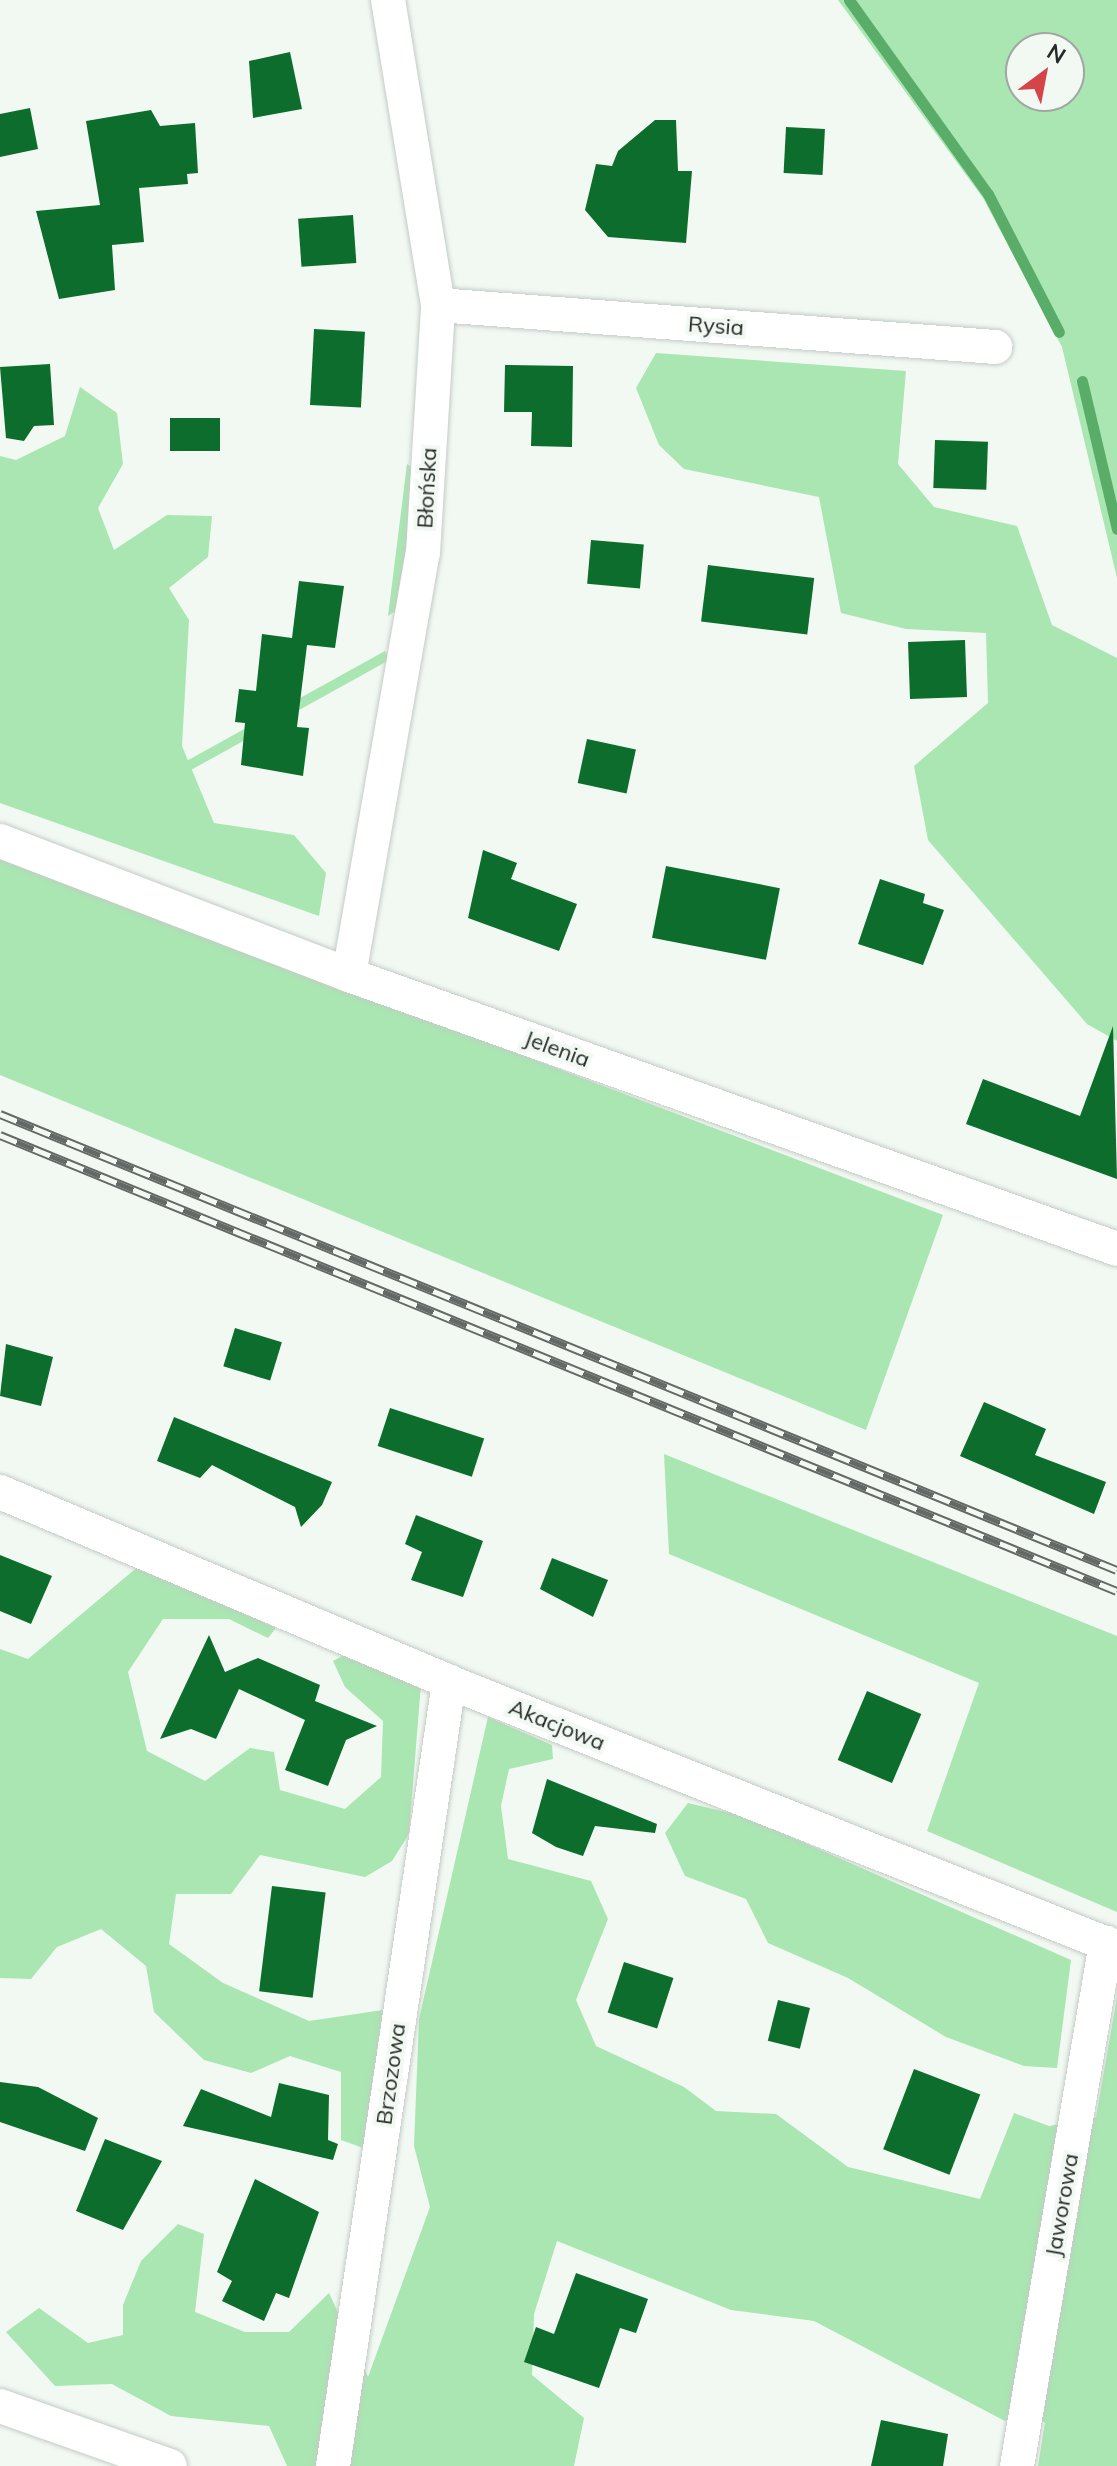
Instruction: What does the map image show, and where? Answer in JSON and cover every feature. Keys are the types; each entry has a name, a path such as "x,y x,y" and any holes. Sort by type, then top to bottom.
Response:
{"street":[{"name":"Błońska","path":"349,975 423,553 438,305 388,0"},
{"name":"Rysia","path":"438,305 995,347"},
{"name":"Jelenia","path":"0,841 349,975 1117,1249"},
{"name":"Akacjowa","path":"0,1492 449,1682 1112,1946"},
{"name":"Brzozowa","path":"333,2466 449,1682"},
{"name":"Jaworowa","path":"1017,2466 1112,1946"},
{"path":"0,2406 170,2466"}],"green space":[{"path":"838,0 1117,0 1117,578 1062,347 983,198"},
{"path":"656,353 906,371 898,464 934,507 1017,526 1052,625 1117,658 1117,1041 1087,1024 928,840 914,766 988,703 986,633 906,629 841,613 819,497 684,469 659,445 636,388"},
{"path":"80,387 117,413 123,464 98,508 114,550 167,515 212,516 208,557 169,588 189,620 182,746 214,823 294,835 326,873 319,916 0,803 0,456 16,460 65,436"},
{"path":"407,464 417,471 399,609 388,616"},
{"path":"385,651 390,660 152,792 147,783"},
{"path":"0,857 943,1215 866,1430 0,1075"},
{"path":"664,1454 1117,1636 1117,1912 927,1831 979,1683 669,1554"},
{"path":"140,1565 276,1628 268,1638 229,1619 163,1619 128,1672 147,1751 205,1781 250,1748 274,1752 280,1790 345,1809 381,1777 383,1721 345,1687 333,1661 355,1649 421,1684 409,1834 392,1861 365,1877 260,1855 231,1894 176,1894 169,1944 223,1983 309,2021 383,2010 366,2149 341,2140 341,2072 290,2056 251,2073 204,2060 154,2012 146,1966 101,1929 57,1947 31,1979 0,1978 0,1649 28,1659"},
{"path":"488,1717 552,1745 553,1759 509,1769 501,1806 508,1859 591,1881 608,1919 576,2000 596,2046 684,2087 716,2111 776,2114 848,2167 980,2199 1014,2113 1049,2126 1096,2117 1117,1997 1117,2466 1038,2466 1045,2422 1005,2421 814,2321 731,2310 557,2241 534,2314 532,2375 584,2418 574,2466 287,2466 269,2426 171,2416 112,2384 55,2386 6,2332 39,2308 88,2343 123,2335 123,2305 141,2261 178,2224 204,2234 195,2312 245,2332 289,2332 329,2293 368,2377 430,2207 414,2146 419,2019"},
{"path":"688,1803 743,1816 1071,1960 1057,2068 1024,2066 946,2037 848,1978 768,1943 746,1899 685,1876 665,1833"}],"building":[{"path":"290,52 302,109 253,118 249,61"},
{"path":"30,108 38,149 0,157 0,114"},
{"path":"151,110 160,126 195,123 198,173 187,174 188,184 139,188 144,242 112,245 115,290 59,299 36,211 100,205 86,121"},
{"path":"655,120 676,120 678,171 692,171 686,243 608,237 585,210 596,164 612,166 618,151"},
{"path":"786,127 825,129 823,175 784,173"},
{"path":"353,215 356,263 301,267 298,219"},
{"path":"314,329 365,332 361,408 310,405"},
{"path":"50,364 54,425 34,426 24,441 6,438 0,367"},
{"path":"505,365 573,366 572,447 531,446 532,412 504,412"},
{"path":"170,418 220,418 220,451 170,451"},
{"path":"935,440 988,442 986,490 933,488"},
{"path":"591,540 644,545 640,588 587,584"},
{"path":"708,565 814,578 807,635 701,622"},
{"path":"299,581 344,586 335,648 307,645 297,727 309,728 303,776 241,765 245,723 235,722 239,689 256,691 262,634 292,638"},
{"path":"965,640 967,697 910,699 908,642"},
{"path":"587,739 636,749 627,793 578,783"},
{"path":"483,850 517,863 511,879 577,904 559,951 468,918"},
{"path":"666,866 780,888 766,960 652,938"},
{"path":"880,879 925,894 923,903 944,910 923,965 858,944"},
{"path":"1113,1026 1117,1179 966,1124 983,1079 1080,1116"},
{"path":"235,1328 282,1342 270,1381 223,1366"},
{"path":"6,1344 53,1357 41,1406 0,1396"},
{"path":"984,1402 1046,1429 1035,1455 1106,1482 1094,1514 960,1456"},
{"path":"390,1408 484,1439 472,1477 378,1446"},
{"path":"174,1417 332,1482 322,1505 301,1527 295,1507 212,1465 200,1478 157,1461"},
{"path":"416,1515 483,1541 463,1597 411,1580 422,1552 405,1544"},
{"path":"0,1555 52,1576 31,1624 0,1611"},
{"path":"552,1558 608,1580 593,1617 540,1589"},
{"path":"209,1635 225,1672 258,1658 320,1685 315,1701 377,1726 346,1740 328,1786 285,1770 305,1720 239,1689 216,1739 191,1729 160,1739"},
{"path":"867,1691 921,1714 892,1783 838,1760"},
{"path":"547,1779 657,1824 655,1833 595,1826 583,1856 556,1847 532,1833"},
{"path":"272,1886 326,1893 313,1998 259,1991"},
{"path":"624,1962 673,1978 657,2028 608,2012"},
{"path":"778,2000 810,2008 800,2049 768,2041"},
{"path":"914,2069 980,2094 949,2175 883,2149"},
{"path":"0,2082 38,2087 98,2118 85,2151 0,2122"},
{"path":"279,2083 329,2095 328,2140 338,2144 333,2160 183,2126 201,2089 271,2117"},
{"path":"105,2139 162,2161 123,2230 76,2211"},
{"path":"255,2179 319,2212 289,2298 276,2293 264,2321 222,2301 232,2281 217,2272"},
{"path":"576,2273 648,2299 636,2333 620,2328 599,2388 524,2362 536,2327 554,2334"},
{"path":"881,2420 948,2434 943,2466 871,2466"}],"waterway":[{"path":"849,0 988,194 1059,332"},
{"path":"1082,381 1117,529"}],"railway":[{"path":"0,1114 1117,1570"},
{"path":"0,1135 1117,1591"}]}
